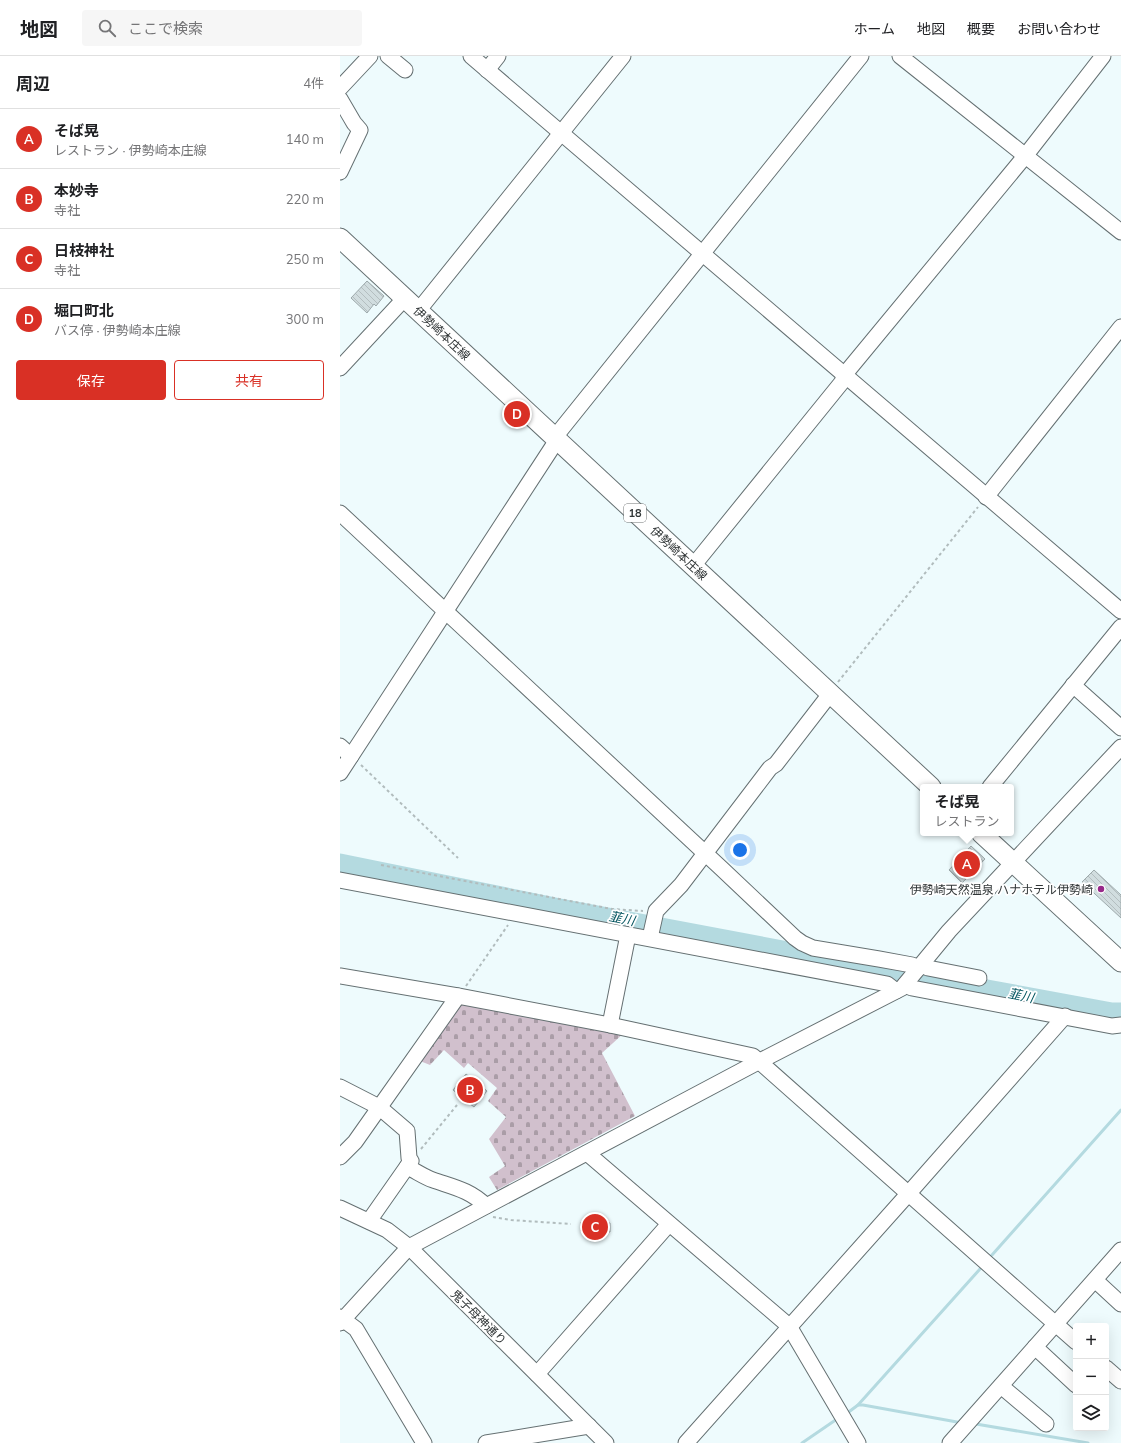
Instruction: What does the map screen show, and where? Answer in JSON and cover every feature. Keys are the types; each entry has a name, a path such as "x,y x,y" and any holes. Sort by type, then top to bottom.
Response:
{"main road":[{"name":"伊勢崎本庄線","path":"340,238 928,784"},
{"path":"984,836 1120,959"}],"street":[{"path":"340,88 370,56"},
{"path":"388,56 405,70"},
{"path":"471,56 1121,611"},
{"path":"487,70 498,56"},
{"path":"418,311 623,56"},
{"path":"340,773 346,751 444,611 557,440 559,432 861,56"},
{"path":"900,56 1121,232"},
{"path":"693,566 842,382 845,374 1026,155 1103,56"},
{"path":"340,99 354,123 360,130 340,172"},
{"path":"340,368 404,298"},
{"path":"986,497 1121,327"},
{"path":"340,513 722,868 795,938 813,948 920,966 979,978"},
{"path":"992,784 1121,627"},
{"path":"1073,685 1121,728"},
{"path":"650,937 655,914 681,886 770,768 776,764 830,694"},
{"path":"424,1443 356,1329 341,1320 409,1247 896,990 920,966 949,931 1012,862 1121,747"},
{"path":"340,880 628,936 650,937 887,984 896,990 912,988 1112,1026 1121,1025"},
{"path":"610,1026 628,936"},
{"path":"342,980 458,996 753,1056 1073,1339"},
{"path":"340,1157 355,1142 458,996"},
{"path":"686,1443 909,1194 1064,1016"},
{"path":"340,1087 379,1107 407,1131 409,1164 369,1222"},
{"path":"587,1153 790,1326 858,1443"},
{"path":"409,1164 432,1180 457,1187 478,1198 483,1208"},
{"name":"鬼子母神通り","path":"340,1208 387,1230 409,1247 606,1443"},
{"path":"537,1374 669,1224"},
{"path":"950,1443 1121,1250"},
{"path":"1094,1280 1121,1304"},
{"path":"1035,1347 1073,1382"},
{"path":"1109,1371 1121,1381"},
{"path":"1001,1386 1046,1424"},
{"path":"486,1443 589,1426"}],"path":[{"path":"830,694 986,497"},
{"path":"346,751 458,858"},
{"path":"381,864 612,909 655,914"},
{"path":"458,996 515,913"},
{"path":"409,1164 457,1104"},
{"path":"483,1208 485,1215 511,1220 571,1224"}],"green space":[{"path":"460,1001 624,1033 602,1053 635,1116 497,1190 489,1177 505,1166 489,1139 506,1117 488,1101 497,1088 468,1063 464,1068 444,1050 430,1065 420,1061"}],"building":[{"path":"367,281 384,296 376,306 374,304 367,313 351,298"},
{"path":"971,846 985,859 962,883 949,870"},
{"name":"伊勢崎天然温泉 ハナホテル伊勢崎","path":"1094,870 1121,895 1121,918 1082,882"},
{"path":"466,1074 487,1091 474,1107 453,1090"},
{"path":"581,1222 610,1223 610,1232 581,1231"}],"waterway":[{"name":"韮川","path":"340,863 560,908 905,973"},
{"name":"韮川","path":"921,977 1112,1012 1121,1012"},
{"path":"992,1255 1121,1110"},
{"path":"858,1405 980,1269"},
{"path":"846,1414 858,1405 863,1405 957,1422"},
{"path":"802,1443 837,1419"},
{"path":"976,1424 1088,1443"}],"place":[{"name":"堀口町北","path":"517,414"},
{"name":"そば晃","path":"967,864"},
{"name":"伊勢崎天然温泉 ハナホテル伊勢崎","path":"1101,889"},
{"name":"本妙寺","path":"470,1090"},
{"name":"日枝神社","path":"595,1227"}]}
